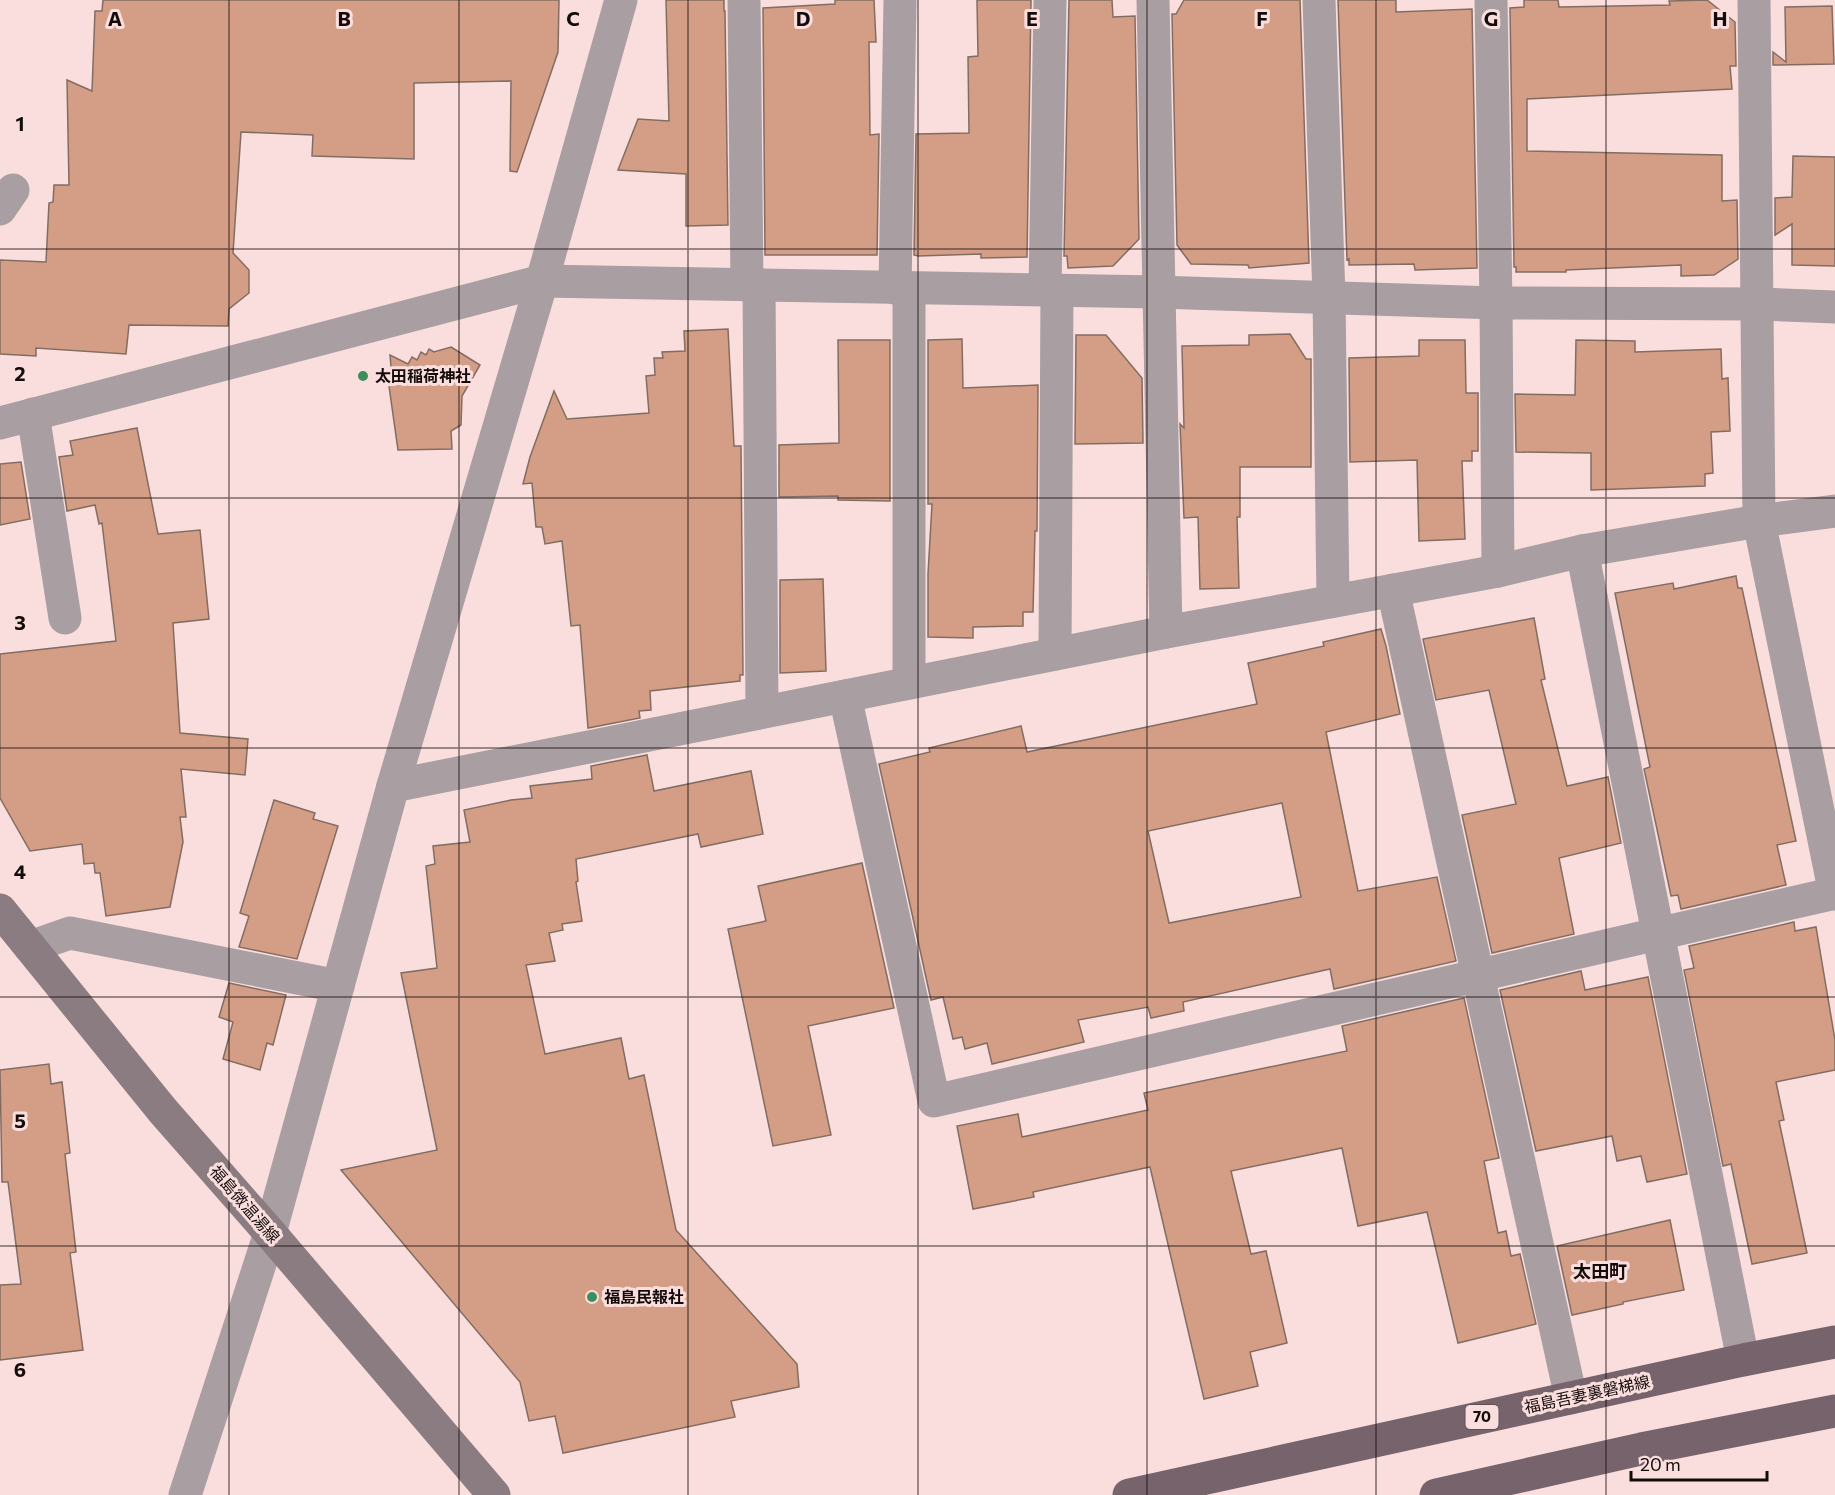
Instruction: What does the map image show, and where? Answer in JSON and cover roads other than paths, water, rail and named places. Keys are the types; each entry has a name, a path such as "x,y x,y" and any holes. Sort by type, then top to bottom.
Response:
{"main road":[{"name":"福島微温湯線","path":"0,910 163,1111 494,1495"},
{"name":"福島吾妻裏磐梯線","path":"1129,1495 1743,1360 1835,1342"},
{"path":"1436,1495 1641,1449 1835,1411"}],"street":[{"path":"185,1495 270,1233 393,786 542,281 621,0"},
{"path":"744,0 762,712"},
{"path":"900,0 909,683"},
{"path":"1050,0 1055,654"},
{"path":"1153,0 1166,632"},
{"path":"1319,0 1329,297 1333,601"},
{"path":"1491,0 1498,570"},
{"path":"845,696 934,1101 1835,893 1759,521 1754,0"},
{"path":"0,423 542,281 1158,292 1496,303 1758,304 1835,307"},
{"path":"33,414 65,618"},
{"path":"393,786 1166,632 1498,570 1582,551 1759,521 1835,511"},
{"path":"1582,551 1743,1360"},
{"path":"1393,590 1570,1398"},
{"path":"30,947 70,933 338,986"}],"place":[{"name":"太田稲荷神社","path":"363,376"},
{"name":"福島民報社","path":"592,1297"}],"district":[{"name":"太田町","path":"1600,1272"}]}
